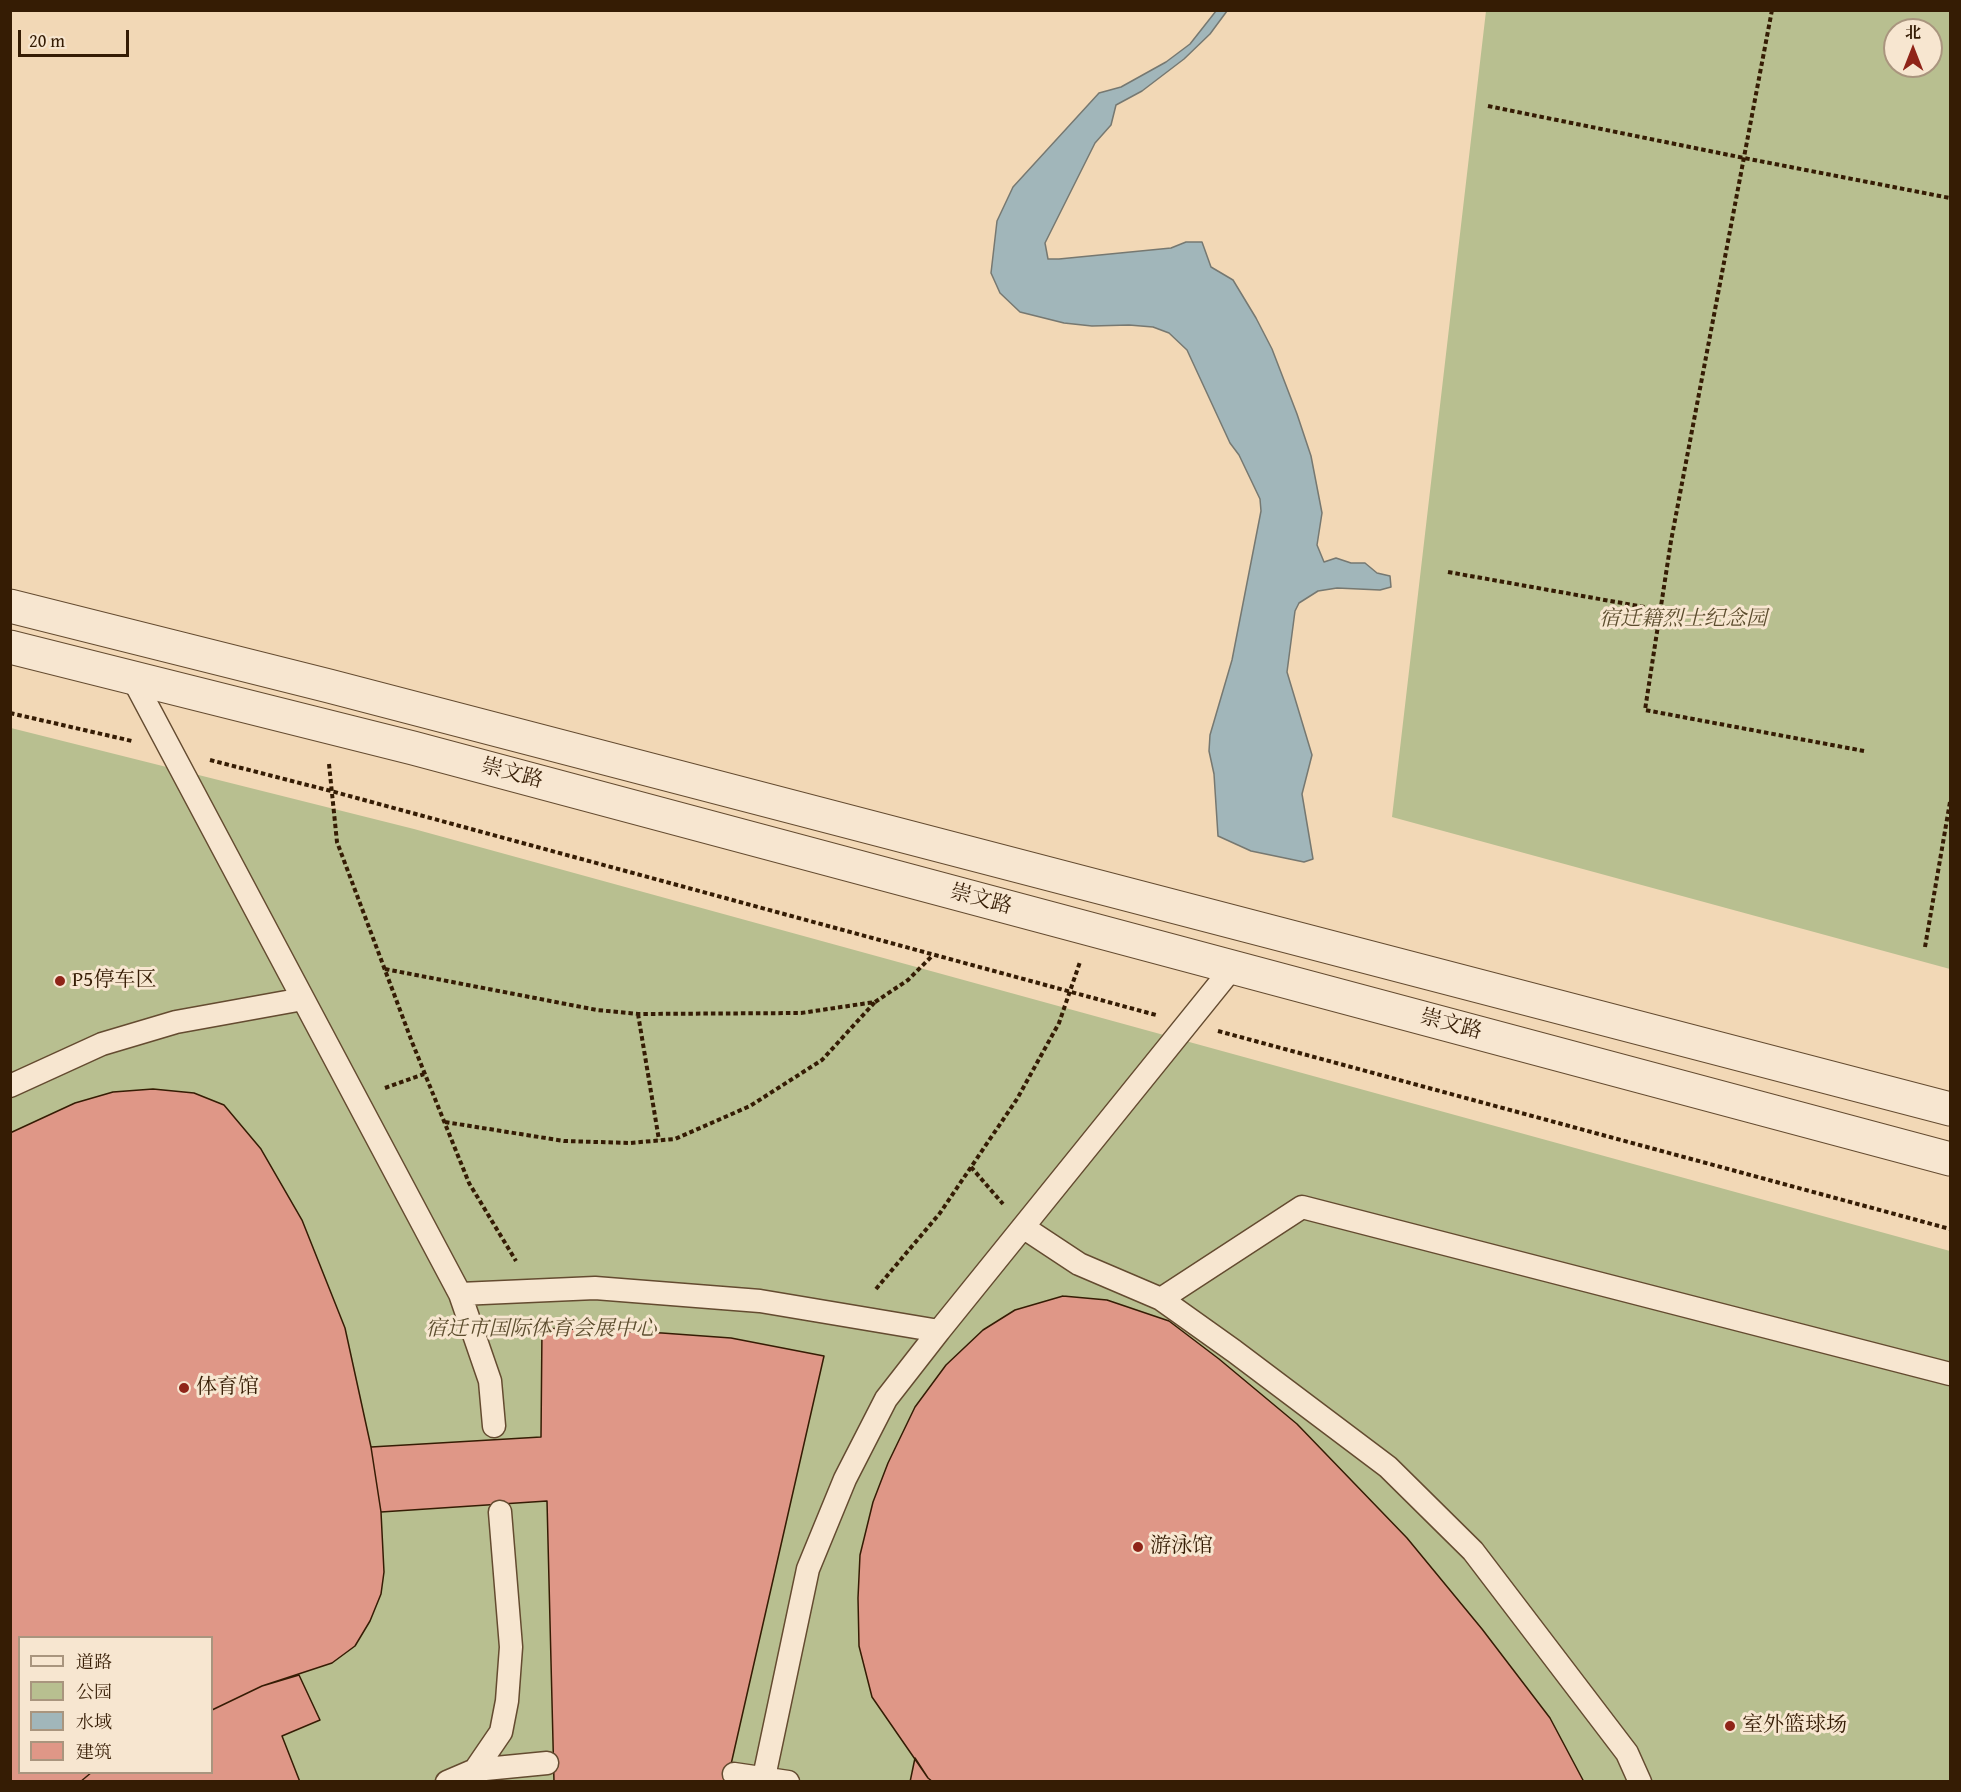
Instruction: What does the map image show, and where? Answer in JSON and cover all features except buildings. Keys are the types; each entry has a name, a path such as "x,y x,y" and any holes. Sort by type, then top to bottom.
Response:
{"street":[{"name":"崇文路","path":"10,606 329,686 1950,1109"},
{"name":"崇文路","path":"10,647 325,724 1950,1159"}],"lane":[{"path":"132,677 460,1294 490,1381 494,1426"},
{"path":"764,1777 808,1569 845,1479 886,1399 1233,967"},
{"path":"10,1086 102,1044 164,1025 303,999"},
{"path":"1161,1299 1302,1207 1950,1374"},
{"path":"1023,1227 1079,1264 1161,1299 1388,1467 1473,1551 1627,1753 1640,1782"},
{"path":"460,1294 595,1288 760,1301 939,1331"},
{"path":"475,1770 501,1732 507,1701 511,1647 500,1512"},
{"path":"447,1782 475,1770 547,1763"},
{"path":"734,1774 788,1782"}],"path":[{"path":"1772,10 1671,541 1645,710 1864,752"},
{"path":"1488,106 1950,198"},
{"path":"1448,572 1661,610"},
{"path":"10,713 171,750 331,791 1950,1229"},
{"path":"325,724 337,842 424,1074 469,1183 535,1291"},
{"path":"1924,947 1950,802"},
{"path":"852,1317 940,1213 1022,1089 1059,1023 1090,929"},
{"path":"444,1122 564,1142 630,1143 675,1139 750,1106 822,1060 875,1002 908,980 932,955"},
{"path":"385,969 597,1010 638,1014 801,1013 875,1002"},
{"path":"638,1014 659,1140"},
{"path":"356,1098 424,1074"},
{"path":"971,1167 1023,1227"}],"green space":[{"name":"宿迁籍烈士纪念园","path":"1486,11 1950,11 1950,969 1392,817"},
{"name":"宿迁市国际体育会展中心","path":"11,728 414,829 1950,1251 1950,1781 11,1782"}],"water":[{"path":"1216,11 1227,11 1210,34 1184,59 1142,91 1116,105 1111,125 1095,143 1045,243 1048,259 1059,259 1171,248 1186,242 1202,242 1211,267 1233,280 1256,318 1272,349 1297,414 1311,456 1322,513 1317,545 1324,562 1336,558 1351,563 1365,563 1377,573 1390,576 1391,587 1380,590 1337,588 1318,591 1299,603 1295,611 1287,672 1312,755 1302,794 1313,859 1304,862 1251,851 1218,836 1214,774 1209,751 1210,735 1232,660 1261,511 1260,499 1239,455 1230,443 1187,350 1169,333 1153,327 1064,323 1020,312 1000,293 991,273 997,221 1013,187 1099,93 1121,87 1166,62 1190,44"}],"place":[{"name":"P5停车区","path":"60,981"},
{"name":"体育馆","path":"184,1388"},
{"name":"游泳馆","path":"1138,1547"},
{"name":"室外篮球场","path":"1730,1726"}]}
